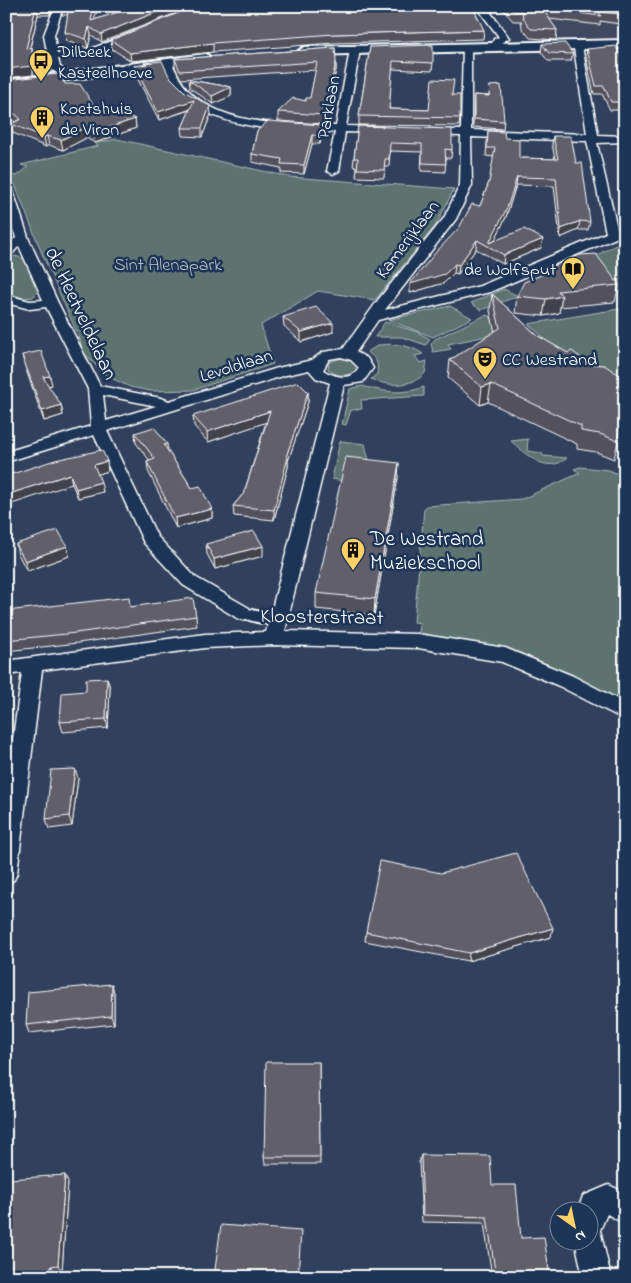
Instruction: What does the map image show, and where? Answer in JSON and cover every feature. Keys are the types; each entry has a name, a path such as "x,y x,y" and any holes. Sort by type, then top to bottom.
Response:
{"street":[{"path":"59,6 49,35 56,69 66,74"},
{"path":"433,10 482,7 500,42"},
{"path":"52,57 90,53 144,31"},
{"path":"292,52 466,47 500,42 520,45 625,44"},
{"name":"Kamerijklaan","path":"347,354 450,219 466,184 466,47"},
{"path":"374,317 485,289 619,232 592,143 593,138 579,48"},
{"name":"Parklaan","path":"333,171 355,50"},
{"path":"6,84 66,74 215,57"},
{"path":"167,62 174,81 192,99 214,112 282,127 398,131"},
{"path":"417,132 625,139"},
{"name":"de Heetveldelaan","path":"6,188 23,240 51,304 86,375 95,389 99,429 150,539 190,581 243,613"},
{"path":"6,252 16,242 23,240"},
{"path":"6,299 30,305 51,304"},
{"path":"347,354 363,361 365,371 354,379 338,381 321,376 316,371 316,364 321,358 328,355 347,354"},
{"name":"Levoldlaan","path":"6,457 282,371 316,364"},
{"path":"274,638 277,619 326,434 338,381"},
{"path":"95,389 160,402 168,407"},
{"path":"243,613 257,618 277,619"},
{"name":"Kloosterstraat","path":"6,668 205,642 274,638 418,641 504,655 566,680 625,712"},
{"path":"6,873 33,664"},
{"path":"598,1204 610,1199 625,1210"},
{"path":"591,1250 597,1277"}],"shaded area":[{"path":"534,6 625,6 625,38 561,39"}],"green space":[{"name":"Sint Alenapark","path":"117,139 290,177 454,189 436,225 375,300 318,291 261,325 273,364 193,390 151,391 130,387 105,375 83,352 79,337 43,256 11,175 17,176 28,167 21,165 98,146 95,143"},
{"path":"616,245 625,248 625,293 616,290 589,259"},
{"path":"15,256 25,259 39,291 33,297 23,298 6,292 6,261"},
{"path":"504,289 518,296 481,310 471,303"},
{"path":"450,306 472,318 433,337 388,320"},
{"path":"625,308 625,431 619,398 539,342 542,336 528,324"},
{"path":"486,315 491,317 495,331 492,335 448,344 451,349 433,352 431,344 435,339"},
{"path":"385,322 417,332 430,339 426,345 402,337 375,337"},
{"path":"379,345 402,345 423,354 415,356 420,363 427,361 425,373 414,381 400,384 377,382 371,379 377,374 378,367 373,356 367,352"},
{"path":"342,358 351,359 359,367 357,370 346,375 335,374 328,369 329,362"},
{"path":"362,386 393,392 416,390 424,387 424,396 361,400 362,409 351,410 346,425 342,424 350,389"},
{"path":"528,439 527,451 542,453 543,456 567,458 559,463 544,464 530,457 511,441"},
{"path":"340,441 365,444 369,461 344,481 332,479"},
{"path":"580,467 609,470 625,477 625,712 505,655 418,641 420,623 414,622 424,509 426,506 522,499 580,473 574,469"}],"building":[{"path":"15,6 49,6 36,7 26,49 32,47 32,66 6,69 6,58 9,57 10,25 13,15 10,15"},
{"path":"69,6 94,6 91,21 136,6 172,6 101,34 89,27 86,39 65,32"},
{"path":"196,6 472,6 484,30 334,34 213,43 130,53 111,40"},
{"path":"509,6 625,7 620,14 599,12 601,16 542,8 557,30 531,29 523,18 522,11 514,12"},
{"path":"565,43 573,54 549,53 542,44"},
{"path":"433,45 433,63 393,61 389,109 429,110 432,79 454,80 452,95 460,95 460,118 359,116 370,47"},
{"path":"616,46 625,64 625,109 621,102 611,102 604,86 596,86 587,49"},
{"path":"335,48 336,62 324,115 278,112 293,98 306,101 306,98 310,98 317,62 180,71 175,59"},
{"path":"162,61 169,76 184,91 210,106 202,128 182,128 194,100 158,112 134,66"},
{"path":"58,74 65,84 80,84 99,114 115,109 135,119 93,133 84,128 61,140 47,136 44,137 11,124 21,119 6,105 6,80"},
{"path":"189,80 231,87 212,96"},
{"path":"501,85 504,121 474,119 474,95 489,96 490,86"},
{"path":"268,121 322,125 320,136 312,135 304,165 281,164 282,159 252,154 257,131"},
{"path":"358,126 452,129 452,150 445,149 446,164 422,163 422,144 390,143 389,159 385,159 384,170 357,169 358,158 354,158"},
{"path":"488,131 504,132 505,138 519,139 519,158 558,159 553,136 571,136 576,163 582,163 590,222 580,221 561,229 556,178 517,177 507,208 489,243 524,229 543,239 504,255 477,240 459,265 455,264 445,274 410,284 436,252 459,228 472,204 480,206 489,182 495,148 487,148"},
{"path":"596,254 619,285 558,291 562,296 546,299 517,296 524,282 554,270 551,267 580,255"},
{"path":"492,294 538,336 568,353 572,351 589,364 604,365 621,376 620,384 625,385 625,399 621,400 618,441 600,434 581,431 581,426 491,384 482,387 450,360 500,328"},
{"path":"316,307 333,323 301,332 283,317"},
{"path":"41,351 50,376 43,377 61,405 42,411 22,355"},
{"path":"298,382 308,392 286,457 288,457 274,510 233,506 244,493 270,411 207,432 193,416"},
{"path":"154,427 167,444 164,445 192,488 200,486 212,509 175,518 147,462 155,459 135,433"},
{"path":"102,450 107,461 94,465 101,482 76,489 70,474 6,495 6,476 55,460"},
{"name":"De Westrand Muziekschool","path":"346,457 399,463 375,599 316,593"},
{"path":"58,530 67,546 25,561 16,544"},
{"path":"254,531 263,546 214,559 206,544"},
{"path":"129,597 130,607 193,598 196,616 76,633 6,640 6,611"},
{"path":"107,678 106,719 60,722 62,693 86,691 86,679"},
{"path":"75,769 69,816 46,819 51,770"},
{"path":"516,853 553,928 469,953 366,932 380,861 441,873"},
{"path":"112,984 111,1016 26,1025 28,992"},
{"path":"266,1062 319,1062 320,1157 264,1157"},
{"path":"421,1155 490,1156 492,1185 516,1185 521,1238 544,1237 550,1277 496,1277 487,1217 423,1215"},
{"path":"65,1175 58,1265 51,1266 50,1277 6,1277 6,1202 9,1179"},
{"path":"221,1225 301,1231 298,1277 214,1277"}],"place":[{"name":"Dilbeek Kasteelhoeve","path":"41,82"},
{"name":"Koetshuis de Viron","path":"42,139"},
{"name":"de Wolfsput","path":"573,290"},
{"name":"CC Westrand","path":"485,380"},
{"name":"De Westrand Muziekschool","path":"353,571"}]}
